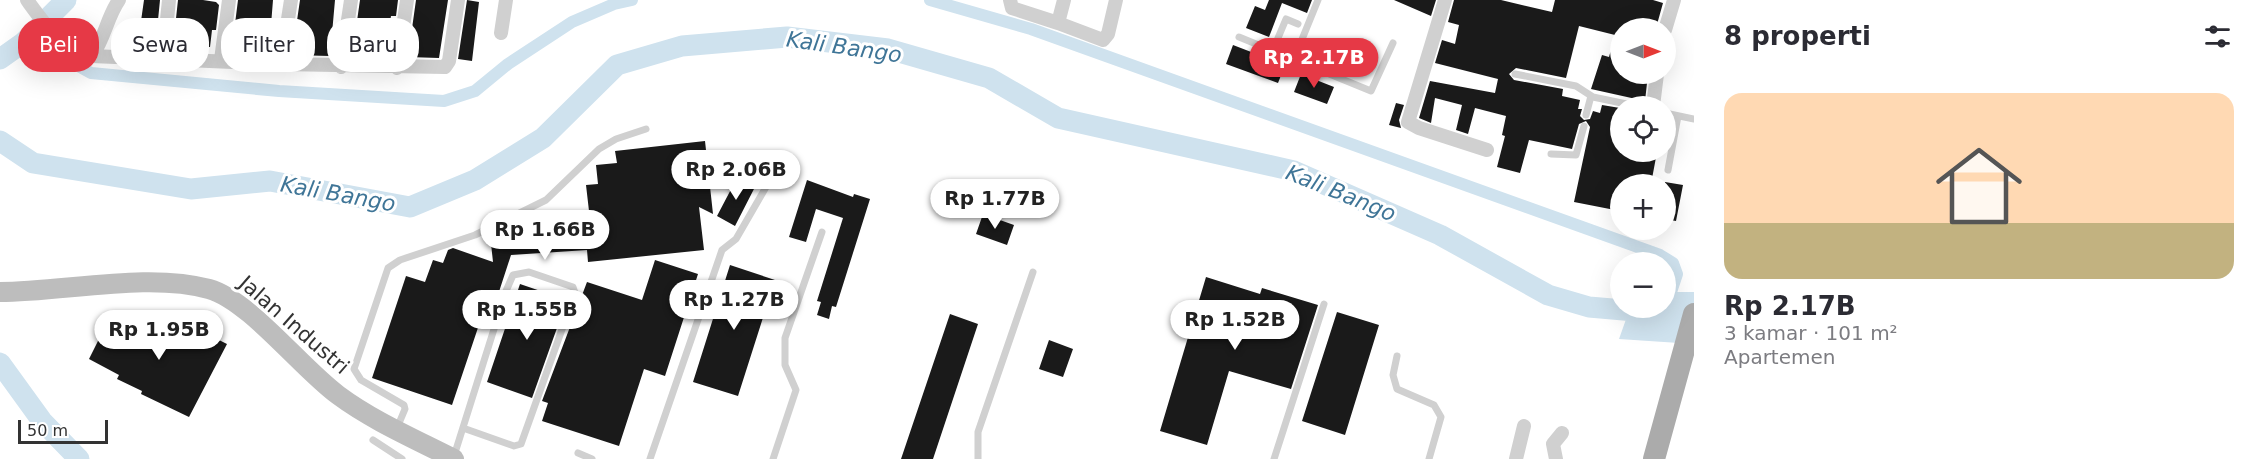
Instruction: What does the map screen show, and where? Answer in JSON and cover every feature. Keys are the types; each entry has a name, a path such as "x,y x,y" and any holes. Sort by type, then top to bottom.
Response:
{"main road":[{"path":"1654,459 1694,314"}],"street":[{"path":"27,0 40,18"},
{"path":"99,46 111,12 119,0"},
{"path":"167,18 169,0"},
{"path":"227,18 229,0"},
{"path":"288,18 291,0"},
{"path":"348,18 351,0"},
{"path":"404,18 406,0"},
{"path":"419,67 447,66 458,0"},
{"path":"501,33 506,0"},
{"path":"1010,0 1012,8 1100,39 1106,39 1116,0"},
{"path":"1058,23 1064,0"},
{"path":"1445,0 1408,122 1487,150"},
{"path":"1669,18 1674,0"},
{"path":"209,60 221,60"},
{"name":"Jalan Industri","path":"8,292 162,284 216,291 242,307 337,394 453,459"},
{"path":"1516,459 1524,426"},
{"path":"1556,459 1553,444 1562,433"}],"lane":[{"path":"1294,58 1318,0"},
{"path":"1273,50 1286,19 1298,24"},
{"path":"1239,37 1371,91 1393,42"},
{"path":"1515,74 1576,86 1591,96 1610,100"},
{"path":"1586,115 1591,96"},
{"path":"1668,170 1678,116 1694,119"},
{"path":"1551,154 1576,155 1579,152 1584,126"},
{"path":"397,429 405,409 404,405 361,380 354,369 388,268 400,260 475,235 539,204 554,194 599,148 616,139 646,129"},
{"path":"650,459 722,250 736,239 770,180"},
{"path":"773,459 796,390 784,365 786,338 822,232"},
{"path":"453,459 463,428 513,275 529,272 573,287 575,293 521,444 514,446 463,428"},
{"path":"978,459 978,432 1033,272"},
{"path":"1274,459 1324,304"},
{"path":"1397,356 1393,375 1397,389 1434,405 1441,417 1429,459"},
{"path":"372,440 402,459"},
{"path":"578,453 592,459"}],"water":[{"path":"1676,292 1694,292 1694,344 1619,339 1626,318 1676,318"}],"building":[{"path":"144,0 160,0 158,18 141,18"},
{"path":"178,0 203,0 216,2 219,5 216,30 212,30 210,47 209,18 176,18"},
{"path":"238,0 273,0 272,18 236,18"},
{"path":"300,0 335,0 333,18 327,18 327,56 315,56 315,18 297,18"},
{"path":"360,0 398,0 396,16 357,18"},
{"path":"416,0 448,0 439,58 419,57 419,18 413,18"},
{"path":"467,0 479,2 472,61 458,59"},
{"path":"1269,0 1312,0 1307,13 1282,3 1269,37 1246,28 1255,6 1265,10"},
{"path":"1394,0 1436,0 1431,16"},
{"path":"1454,0 1501,0 1552,12 1555,0 1653,0 1663,3 1659,18 1610,18 1610,34 1579,26 1566,78 1516,68 1509,74 1514,80 1563,89 1562,96 1580,100 1578,109 1582,109 1580,116 1584,120 1590,119 1593,111 1600,113 1602,105 1610,106 1610,162 1655,162 1653,174 1610,174 1610,209 1574,202 1590,127 1586,121 1579,124 1572,149 1529,140 1520,173 1497,167 1505,136 1502,135 1506,116 1475,108 1468,134 1456,130 1462,105 1435,98 1431,123 1419,118 1430,81 1495,93 1498,79 1435,63 1442,40 1455,44 1459,25 1448,22"},
{"path":"1233,45 1285,65 1278,83 1226,64"},
{"path":"1610,53 1610,84 1647,84 1646,96 1622,96 1591,89 1602,55 1609,57"},
{"path":"1301,74 1334,87 1327,104 1294,92"},
{"path":"1396,103 1404,105 1399,120 1401,128 1389,125"},
{"path":"705,141 713,214 699,207 704,250 588,262 587,250 511,255 495,304 487,301 452,405 372,378 406,276 425,282 433,260 443,263 448,250 453,248 493,262 490,234 493,232 584,222 583,211 589,211 586,185 598,184 596,165 617,163 615,151"},
{"path":"738,176 756,185 735,226 717,216"},
{"path":"807,180 853,197 854,194 870,199 836,307 832,306 829,319 817,315 821,302 817,301 843,218 816,209 806,242 789,237"},
{"path":"1676,184 1683,185 1676,221"},
{"path":"983,214 1014,225 1007,245 976,234"},
{"path":"655,260 698,274 665,376 644,369 619,446 542,421 548,403 542,401 587,282 642,300"},
{"path":"730,265 775,280 738,396 693,382"},
{"path":"1206,277 1260,294 1262,288 1318,305 1291,389 1229,371 1207,445 1160,431"},
{"path":"520,284 567,300 532,398 487,382"},
{"path":"1337,312 1379,325 1345,435 1302,421"},
{"path":"950,314 978,324 933,459 901,459"},
{"path":"110,317 127,326 130,320 144,327 147,321 158,327 162,320 175,327 179,320 193,327 189,334 210,344 213,337 227,344 189,417 141,394 142,391 117,379 119,375 89,359"},
{"path":"1049,340 1073,349 1063,377 1039,369"}],"waterway":[{"name":"Kali Bango","path":"0,59 24,42 66,0"},
{"name":"Kali Bango","path":"89,72 279,91 444,101 475,91 508,64 572,22 614,4 632,0"},
{"name":"Kali Bango","path":"930,0 1031,29 1652,252"},
{"name":"Kali Bango","path":"0,141 33,163 191,189 270,181 410,207 475,180 543,138 617,65 682,46 787,37 888,49 989,78 1058,118 1294,171 1440,235 1548,295 1589,307 1610,309"},
{"name":"Kali Bango","path":"1676,271 1676,277"},
{"path":"0,363 42,421 79,459"}]}
